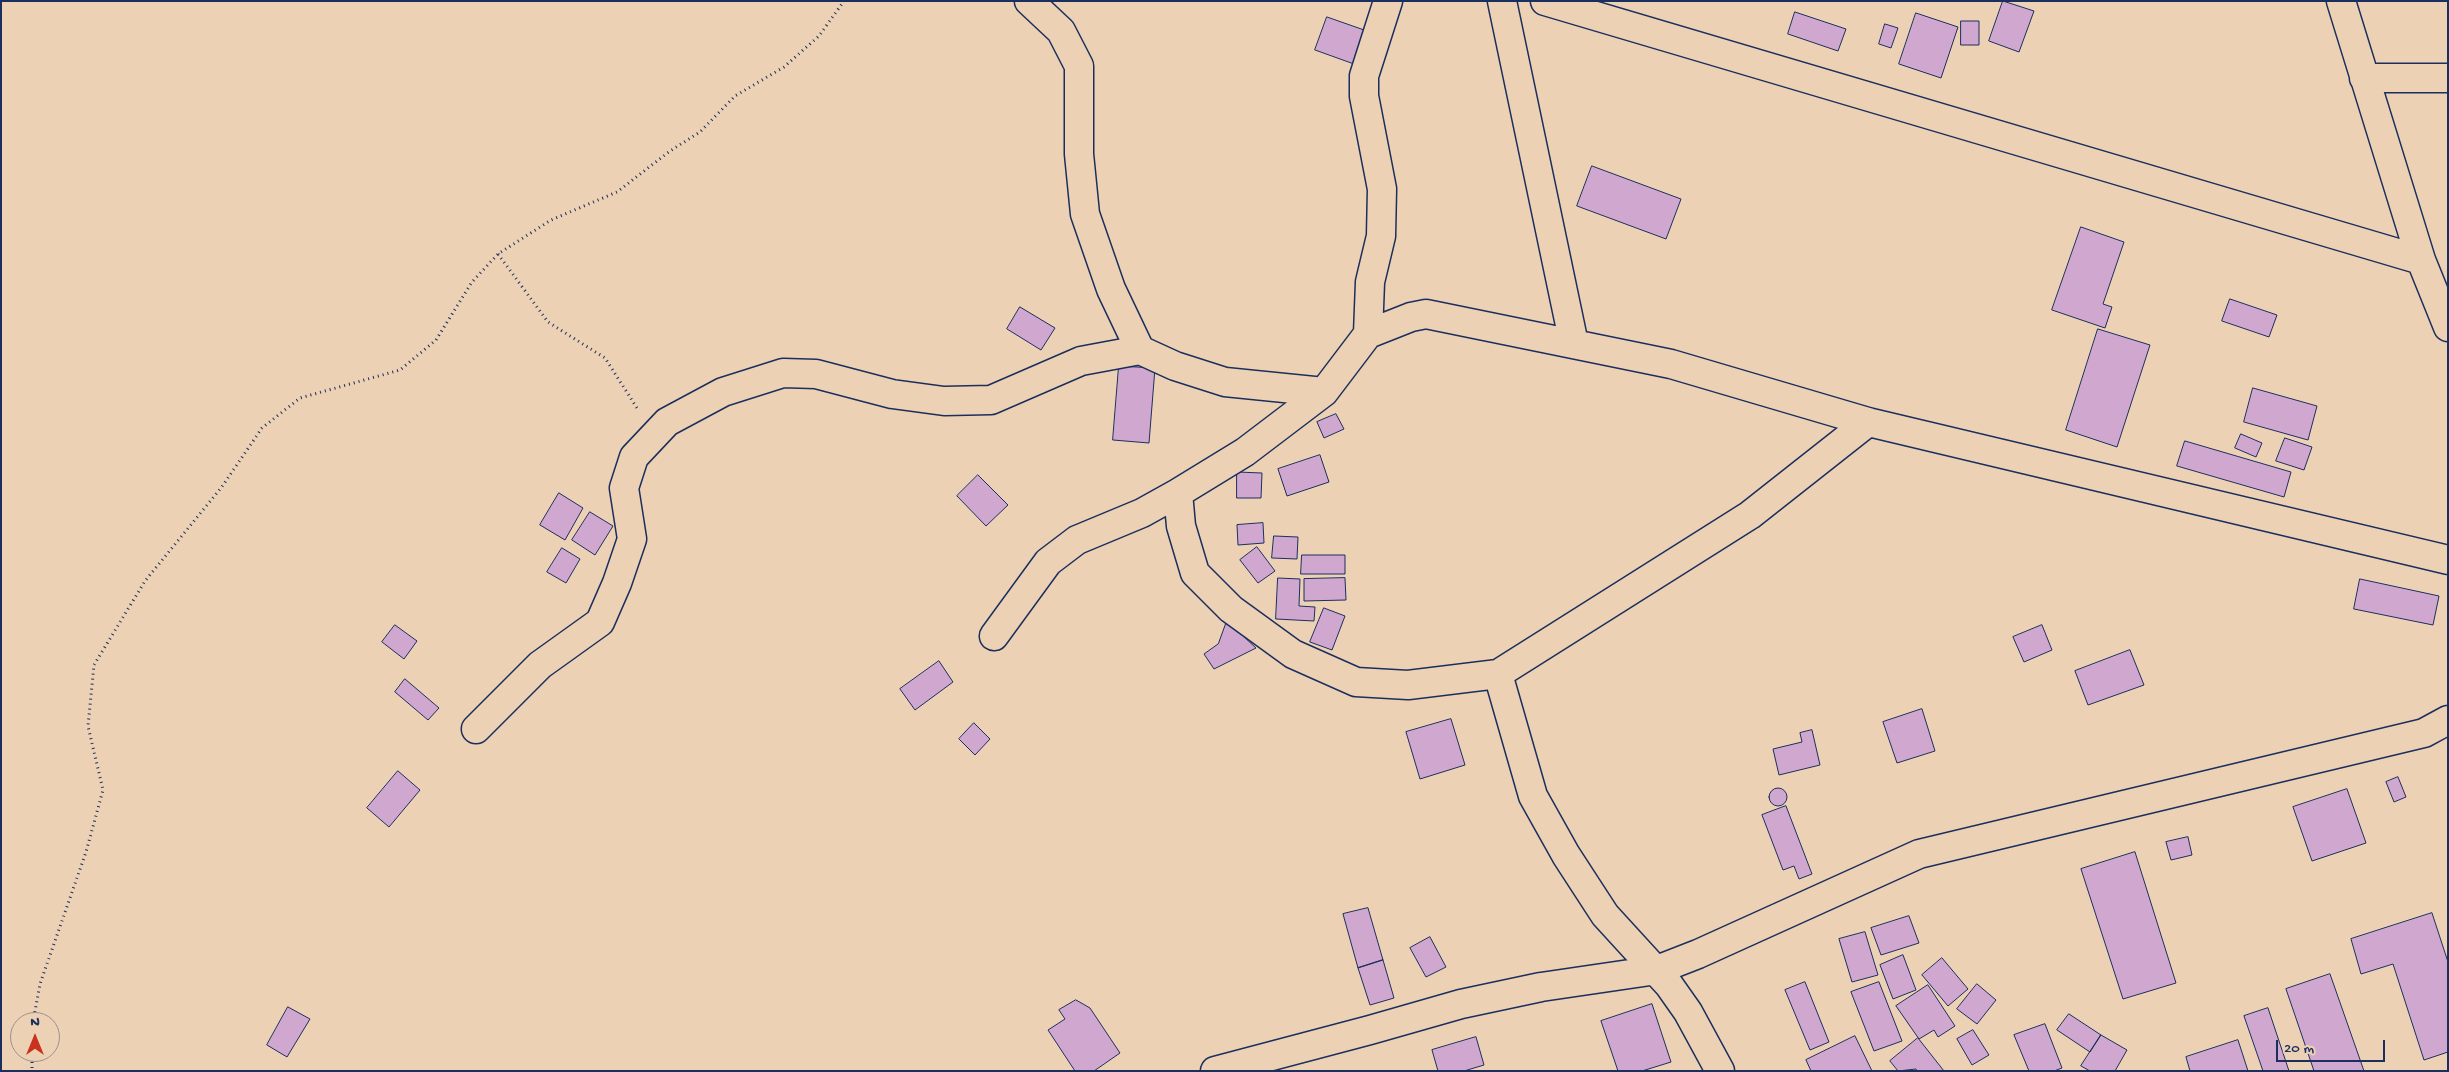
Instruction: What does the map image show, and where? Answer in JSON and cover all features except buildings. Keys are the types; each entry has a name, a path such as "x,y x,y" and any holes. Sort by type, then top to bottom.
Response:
{"street":[{"path":"1029,1 1061,30 1079,66 1079,154 1085,214 1111,289 1140,350"},
{"path":"1368,334 1370,282 1381,236 1382,189 1364,96 1364,76 1388,1"},
{"path":"1502,1 1574,344"},
{"path":"1545,1 2421,260"},
{"path":"2341,1 2421,260 2448,327"},
{"path":"2364,78 2448,78"},
{"path":"994,636 1048,562 1062,551 1077,540 1142,513 1245,452 1324,392 1368,334 1411,316 1426,314 1671,364 1868,422 2448,560"},
{"path":"476,729 540,665 600,622 617,583 632,539 624,488 634,456 667,422 723,392 782,373 816,374 892,394 944,401 991,400 1081,361 1140,350 1175,366 1225,382 1324,392"},
{"path":"1178,493 1181,526 1195,573 1231,609 1293,654 1356,682 1408,685 1498,674 1750,515 1868,422"},
{"path":"1498,674 1533,796 1566,855 1605,915 1657,970 1688,1012 1720,1071"},
{"path":"1215,1071 1461,1004 1542,988 1657,970 1698,954 1919,854 2424,733 2448,720"}],"path":[{"path":"35,1012 40,984 86,852 103,790 88,726 94,665 145,581 221,488 262,428 300,398 400,370 436,340 472,282 498,254 551,220 617,192 670,151 700,132 735,96 784,67 819,36 844,1"},
{"path":"498,254 548,322 605,358 655,433"}]}
